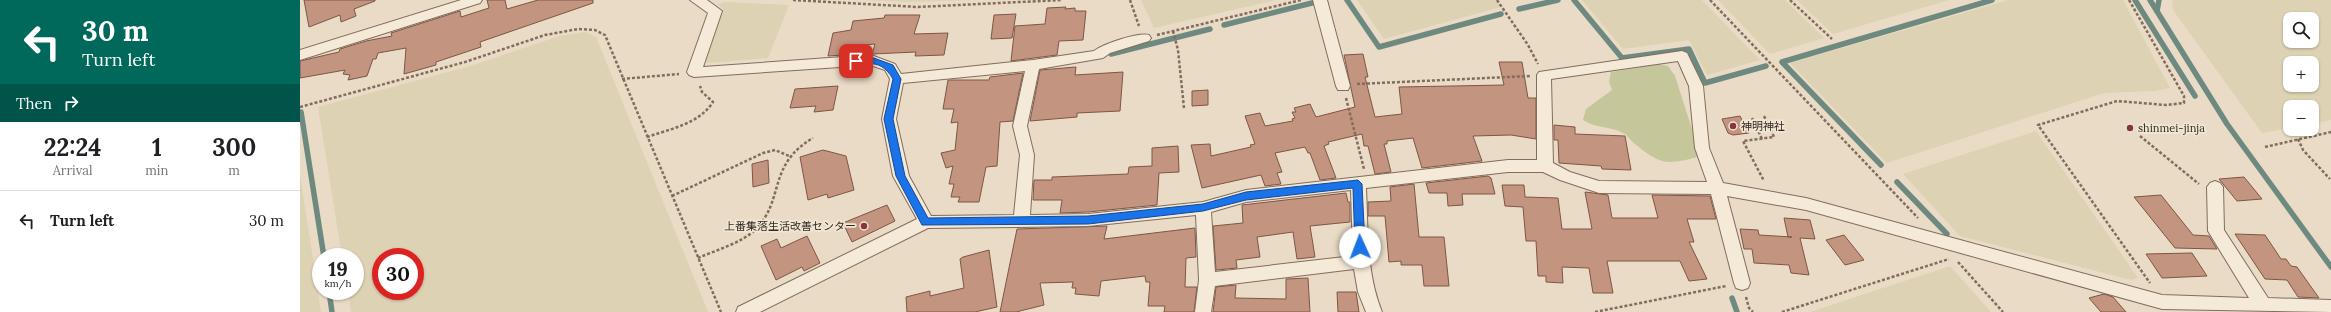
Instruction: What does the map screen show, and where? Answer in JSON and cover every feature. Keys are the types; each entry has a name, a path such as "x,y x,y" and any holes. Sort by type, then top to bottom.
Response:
{"street":[{"path":"302,50 444,4 475,0"},
{"path":"1320,0 1342,86"},
{"path":"705,1 715,12 696,72 871,60 890,67 897,79 889,119 901,176 926,222"},
{"path":"897,79 1033,65 1098,55 1105,50 1144,38"},
{"path":"1545,166 1544,75 1682,56 1696,86 1702,148 1717,188 1742,282"},
{"path":"1022,219 1026,155 1020,126 1033,65"},
{"path":"744,312 926,222 1022,219 1088,220 1203,208 1246,196 1508,166 1545,166 1565,176 1598,186 1717,188 1806,204 2166,307 2263,305 2331,307"},
{"path":"1363,182 1361,262 1366,292 1374,312"},
{"path":"2215,192 2216,231 2263,305"},
{"path":"1203,208 1207,280 1203,312"},
{"path":"1207,280 1361,262"}],"path":[{"path":"793,0 918,7 1061,0"},
{"path":"1130,0 1144,38 1301,0"},
{"path":"1363,182 1342,86 1385,82 1544,75 1528,45 1497,0"},
{"path":"1710,0 1919,220"},
{"path":"1790,0 1832,39"},
{"path":"2129,0 2184,96 2184,103 2166,105 2116,101 2038,125 2130,252 2166,307"},
{"path":"300,107 465,62 545,35 578,29 595,30 605,35 622,79 721,312"},
{"path":"1173,31 1178,50 1184,108"},
{"path":"622,79 696,72 702,92 713,102 710,109 703,116 647,137"},
{"path":"1764,116 1774,137 1743,140 1773,198"},
{"path":"1752,118 1762,138"},
{"path":"2265,147 2331,132"},
{"path":"2140,136 2215,192"},
{"path":"698,258 755,230 764,220 770,205 775,185 789,156 797,147 813,138"},
{"path":"2298,139 2303,150 2330,179"},
{"path":"672,196 763,153 775,150 789,156"},
{"path":"1940,242 2003,312"},
{"path":"1782,312 1954,258"},
{"path":"1595,312 1742,282"}],"shaded area":[{"path":"863,0 978,0 908,2"},
{"path":"1141,0 1276,0 1154,28"},
{"path":"1357,0 1496,0 1501,7 1384,39"},
{"path":"1582,0 1702,0 1760,60 1707,75 1689,40 1623,49"},
{"path":"1718,0 1785,0 1824,38 1770,54"},
{"path":"1797,0 1949,0 1833,34"},
{"path":"2008,0 2123,0 2170,88 2154,91 2104,93 1887,163 1790,63"},
{"path":"2172,0 2331,0 2331,120 2319,123 2319,100 2283,100 2283,129 2262,133 2173,10"},
{"path":"727,2 789,5 768,58 708,63 702,59 723,9 717,4"},
{"path":"586,32 596,37 708,312 351,312 349,300 364,300 364,248 341,248 318,107 470,66 559,36"},
{"path":"2036,131 2138,278 2131,280 1960,236 1903,174"},
{"path":"300,175 312,253 312,300 319,300 321,312 300,312"},
{"path":"1950,266 1991,312 1810,312"}],"green space":[{"path":"1659,64 1668,66 1675,76 1698,148 1698,157 1671,162 1664,161 1651,156 1633,143 1623,133 1588,123 1583,120 1586,109 1612,90 1609,82 1611,72"}],"building":[{"path":"304,0 375,1 354,9 356,16 341,22 340,15 309,27"},
{"path":"487,0 505,0 507,9 538,0 593,0 593,3 480,42 481,47 436,62 436,65 404,74 406,48 378,53 376,59 373,59 367,76 348,80 350,75 343,74 345,70 300,78 300,61 339,52 340,49 366,41 392,36 391,33 460,11 461,17 489,8"},
{"path":"1066,7 1065,9 1075,8 1075,11 1086,11 1083,40 1059,41 1057,55 1011,61 1015,26 1045,24 1047,8"},
{"path":"1016,14 1012,38 991,39 994,15"},
{"path":"885,15 920,15 914,34 948,33 944,55 915,56 916,52 872,54 875,44 845,47 843,55 828,56 833,33 851,30 853,21 884,18"},
{"path":"1363,54 1368,77 1365,77 1375,117 1402,114 1399,87 1504,85 1499,62 1522,62 1528,98 1536,98 1536,139 1511,135 1473,136 1482,161 1422,168 1413,138 1387,141 1387,144 1384,144 1391,172 1375,174 1368,146 1364,146 1362,134 1328,142 1329,144 1324,146 1336,178 1320,180 1310,153 1308,153 1305,147 1275,153 1282,172 1277,173 1281,184 1265,186 1261,175 1202,188 1191,145 1210,144 1211,156 1251,147 1250,145 1255,144 1245,116 1260,113 1265,126 1293,121 1292,119 1295,118 1292,112 1296,112 1294,108 1310,104 1316,117 1355,107 1344,55"},
{"path":"1076,67 1075,75 1123,72 1120,111 1077,113 1077,117 1030,121 1040,70"},
{"path":"1023,73 1013,121 1000,122 997,166 986,167 979,202 958,202 960,197 951,197 954,184 949,184 953,166 946,168 941,153 955,150 958,122 951,123 954,109 943,109 948,80 989,80 990,77"},
{"path":"838,86 833,110 814,112 816,106 790,108 795,89"},
{"path":"1208,90 1208,105 1192,106 1192,91"},
{"path":"1740,116 1749,133 1733,135 1728,133 1722,119"},
{"path":"1554,125 1575,127 1575,134 1625,136 1631,170 1602,169 1601,166 1559,163 1558,140 1554,140"},
{"path":"1178,146 1179,172 1159,173 1157,205 1088,212 1060,213 1062,200 1033,200 1034,180 1052,180 1052,177 1128,174 1129,167 1152,166 1152,148"},
{"path":"823,150 846,156 854,190 828,198 827,194 808,200 800,157"},
{"path":"768,160 769,183 753,187 752,164"},
{"path":"1488,176 1491,178 1495,194 1462,194 1463,205 1448,206 1447,193 1429,193 1426,183"},
{"path":"2244,177 2262,199 2237,201 2219,179"},
{"path":"1414,184 1419,237 1444,237 1449,286 1424,286 1422,265 1401,265 1401,261 1389,262 1385,216 1368,216 1368,202 1391,201 1390,187"},
{"path":"1502,185 1524,185 1525,197 1558,198 1562,229 1592,229 1585,192 1608,195 1612,218 1658,218 1652,195 1710,196 1716,219 1687,219 1694,242 1689,242 1707,279 1689,281 1680,261 1607,261 1613,293 1593,293 1589,268 1562,267 1563,283 1546,282 1546,276 1538,276 1536,241 1526,241 1523,207 1505,206"},
{"path":"1346,193 1348,202 1350,202 1350,222 1310,226 1315,257 1297,259 1293,232 1257,237 1260,257 1236,260 1237,268 1216,270 1213,226 1243,223 1242,205"},
{"path":"2161,195 2193,235 2209,236 2217,249 2175,248 2134,197"},
{"name":"上番集落生活改善センター","path":"887,205 895,221 852,242 843,223"},
{"path":"1784,218 1810,220 1815,239 1800,238 1809,275 1791,273 1789,265 1754,263 1752,249 1744,249 1740,229 1758,230 1759,235 1788,237"},
{"path":"1107,226 1104,239 1195,228 1196,257 1186,258 1185,287 1197,287 1194,312 1164,312 1165,306 1148,306 1150,282 1146,282 1145,276 1101,281 1099,296 1075,294 1076,288 1072,288 1073,282 1040,283 1044,305 1016,312 1000,312 1017,229"},
{"path":"2235,234 2265,235 2281,259 2286,259 2291,266 2297,267 2319,298 2298,297 2287,280 2265,279"},
{"path":"1844,235 1864,260 1845,265 1826,240"},
{"path":"807,236 820,263 804,271 802,267 776,280 761,246 777,239 781,248"},
{"path":"989,250 997,307 975,312 907,312 906,297 930,291 930,296 964,288 960,259"},
{"path":"2192,253 2207,276 2162,278 2146,254"},
{"path":"1308,278 1310,312 1213,312 1216,287 1236,285 1235,298 1286,299 1286,279"},
{"path":"1337,292 1356,292 1359,312 1338,312"},
{"path":"2104,294 2113,297 2126,312 2101,312 2089,298"}],"waterway":[{"path":"1347,0 1379,47 1501,14"},
{"path":"1519,9 1558,0"},
{"path":"1574,0 1622,58 1689,49 1705,83 1766,66"},
{"path":"1881,165 1782,62 1992,0"},
{"path":"2135,0 2195,96"},
{"path":"2150,0 2227,124 2331,267"},
{"path":"2157,11 2159,0"},
{"path":"1224,25 1312,3"},
{"path":"1111,54 1210,29"},
{"path":"301,112 323,248"},
{"path":"1897,182 1947,234"},
{"path":"1732,298 1737,312"},
{"path":"330,300 332,312"}],"place":[{"name":"神明神社","path":"1733,126"},
{"name":"shinmei-jinja","path":"2130,128"},
{"name":"上番集落生活改善センター","path":"864,226"}],"route":[{"path":"856,61 871,60 890,67 897,79 889,119 901,176 926,222 1022,219 1088,220 1203,208 1246,196 1358,184 1360,247"}]}
